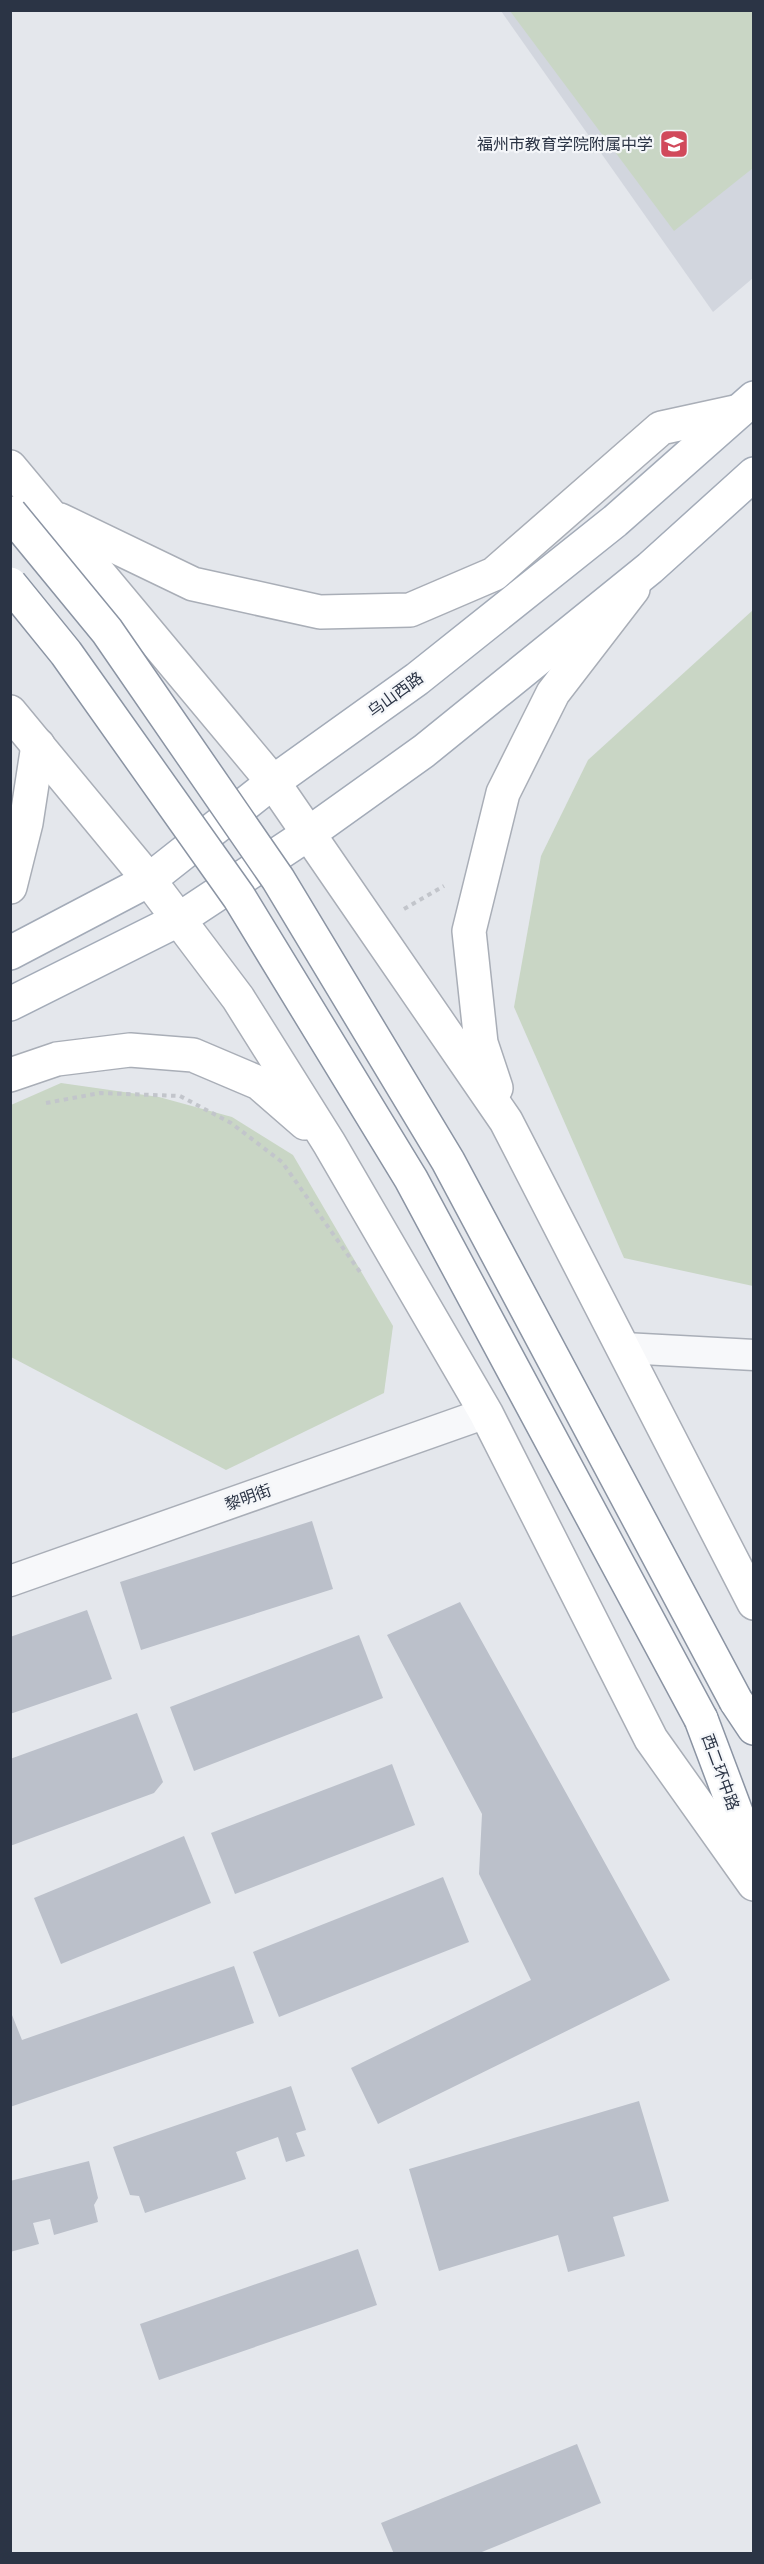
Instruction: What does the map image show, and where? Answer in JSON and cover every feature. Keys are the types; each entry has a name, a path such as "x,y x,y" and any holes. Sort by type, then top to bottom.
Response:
{"main road":[{"path":"51,516 193,584 320,612 410,610 494,574 661,428 746,405"},
{"name":"乌山西路","path":"10,953 149,880 273,782 417,679 615,521 746,405"},
{"path":"10,467 273,782 506,1121 753,1603"},
{"path":"10,1004 178,920 308,834 424,751 650,568 753,474"},
{"path":"10,513 107,630 278,879 448,1161 736,1701 753,1728"},
{"path":"506,1121 481,1043 469,931 503,793 553,693 650,568"},
{"name":"西二环中路","path":"10,584 66,653 239,897 411,1179 701,1719 753,1860"},
{"path":"10,712 149,880 238,998 328,1143 486,1413 651,1738 753,1884"},
{"path":"10,887 26,823 38,745"},
{"path":"10,1075 57,1059 130,1050 193,1054 259,1083 328,1143"}],"street":[{"path":"624,1348 753,1355"},
{"name":"黎明街","path":"10,1581 486,1413"}],"path":[{"path":"43,1103 100,1093 180,1096 231,1123 282,1162 363,1277"}],"shaded area":[{"name":"福州市教育学院附属中学","path":"501,11 753,11 753,278 713,312"}],"green space":[{"name":"福州市教育学院附属中学","path":"510,11 753,11 753,168 674,231"},
{"path":"753,610 753,1286 624,1258 514,1007 541,856 588,760"},
{"path":"61,1083 159,1097 232,1117 293,1155 393,1326 384,1393 226,1470 11,1357 11,1105"}],"building":[{"path":"312,1521 333,1589 141,1650 120,1582"},
{"path":"460,1602 670,1980 378,2124 351,2068 531,1980 479,1874 482,1814 387,1635"},
{"path":"87,1610 112,1679 10,1714 10,1637"},
{"path":"359,1635 383,1698 194,1771 170,1707"},
{"path":"137,1713 163,1782 154,1793 10,1846 10,1759"},
{"path":"392,1764 415,1825 235,1894 211,1833"},
{"path":"184,1836 211,1903 61,1964 34,1898"},
{"path":"443,1877 469,1942 279,2017 253,1952"},
{"path":"234,1966 254,2023 10,2107 10,2010 22,2040"},
{"path":"291,2086 306,2130 296,2133 305,2156 286,2162 278,2137 236,2152 246,2179 145,2213 139,2196 130,2195 113,2147"},
{"path":"639,2101 669,2201 613,2217 625,2256 568,2272 558,2235 439,2271 409,2169"},
{"path":"89,2161 98,2198 94,2205 98,2222 54,2235 50,2219 33,2223 39,2244 10,2252 10,2181"},
{"path":"358,2249 377,2305 159,2380 140,2324"},
{"path":"577,2444 601,2503 477,2554 394,2554 381,2523"}],"place":[{"name":"福州市教育学院附属中学","path":"674,144"}]}
